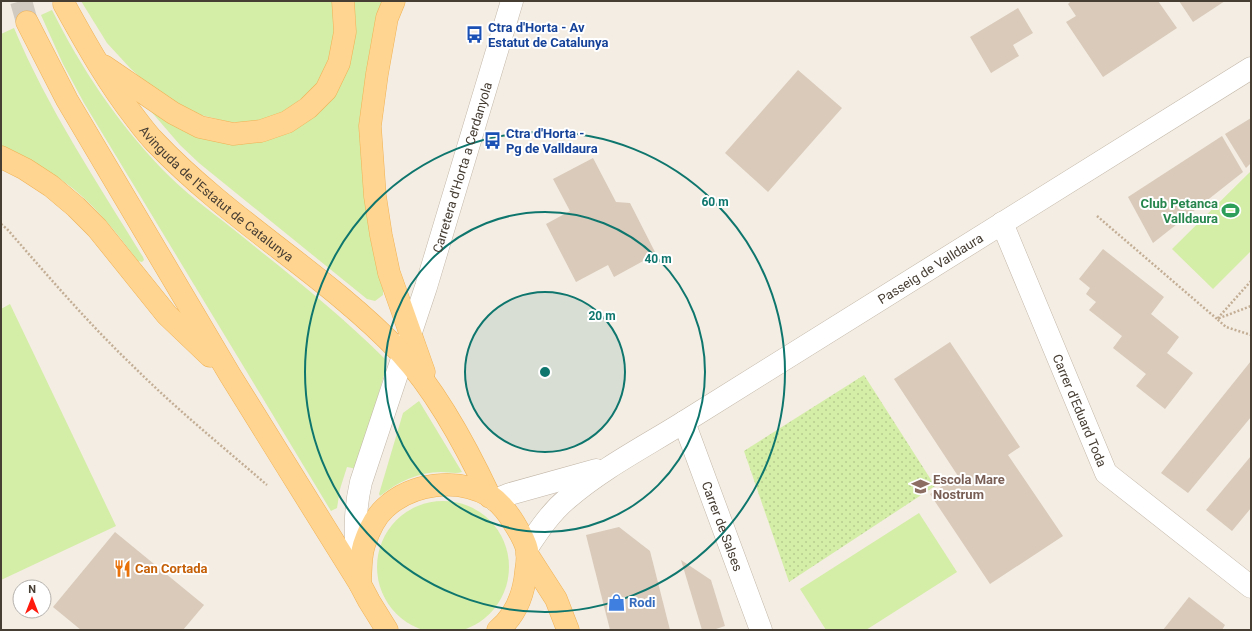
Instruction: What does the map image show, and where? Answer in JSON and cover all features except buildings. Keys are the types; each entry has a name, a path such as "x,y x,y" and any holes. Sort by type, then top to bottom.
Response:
{"main road":[{"path":"95,60 145,96 200,127 233,134 261,131 287,122 308,108 326,90 339,63 345,32 343,1"},
{"name":"Avinguda de l'Estatut de Catalunya","path":"394,1 388,18 377,74 370,126 375,196 389,273 430,387 472,459 492,498 513,521 521,535 527,551 556,599 568,630"},
{"name":"Avinguda de l'Estatut de Catalunya","path":"64,4 116,94 154,141 193,180 349,304 402,354 430,387"},
{"name":"Avinguda de l'Estatut de Catalunya","path":"27,22 67,100 230,375 387,630"},
{"name":"Avinguda de l'Estatut de Catalunya","path":"1,157 25,169 45,182 76,207 97,228 167,315 230,375"},
{"name":"Avinguda de l'Estatut de Catalunya","path":"360,584 361,556 367,537 374,523 384,509 395,501 408,493 425,487 438,485 465,487 476,490 492,498"},
{"path":"498,630 518,606 523,591 527,551"}],"street":[{"name":"Carretera d'Horta a Cerdanyola","path":"410,333 512,1"},
{"name":"Passeig de Valldaura","path":"527,551 547,519 559,506 567,498 609,467 684,422 1251,68"},
{"name":"Carrer d'Eduard Toda","path":"1002,223 1106,473 1251,587"},
{"name":"Avinguda de l'Estatut de Catalunya","path":"360,584 355,542 356,501 365,467 410,333"},
{"name":"Carrer de Salses","path":"684,422 761,630"},
{"name":"Passeig de Valldaura","path":"492,498 609,467"}],"path":[{"path":"1097,216 1226,327 1251,335"},
{"path":"1,224 56,286 133,366 271,488"},
{"path":"1217,319 1251,281"},
{"path":"1217,319 1251,306"}],"green space":[{"path":"81,1 335,1 335,46 321,79 311,91 286,111 260,120 229,122 197,114 178,104 143,80 107,43"},
{"path":"353,1 383,1 371,50 383,289 383,295 375,301 367,299 199,163 180,145 149,109 273,135 353,47 356,25"},
{"path":"52,10 75,53 101,94 130,132 162,169 196,200 330,308 385,359 386,368 357,469 347,467 340,489 337,508 331,511 84,103 63,64 41,15"},
{"path":"14,28 42,87 74,145 143,257 144,260 142,262 138,261 104,218 74,189 41,166 1,147 1,34"},
{"name":"Club Petanca Valldaura","path":"1251,171 1251,251 1213,289 1172,249"},
{"path":"10,304 116,526 1,580 1,309"},
{"path":"864,375 935,486 789,582 744,451"},
{"path":"419,401 462,472 433,472 416,476 401,482 380,496 379,494 403,413"},
{"path":"449,501 468,506 480,512 490,520 498,530 504,542 508,554 508,580 504,592 498,604 490,614 480,622 468,628 456,632 437,633 418,628 406,622 396,614 388,604 382,592 378,580 377,561 382,542 388,530 396,520 406,512 418,506 430,502"},
{"path":"919,513 957,572 866,630 826,630 800,589"}],"tunnel":[{"path":"21,1 27,22"}],"place":[{"name":"Ctra d'Horta - Av Estatut de Catalunya","path":"475,34"},
{"name":"Ctra d'Horta - Pg de Valldaura","path":"493,140"},
{"name":"Club Petanca Valldaura","path":"1231,210"},
{"name":"Escola Mare Nostrum","path":"920,486"},
{"name":"Can Cortada","path":"122,568"},
{"name":"Rodi","path":"616,602"}]}
